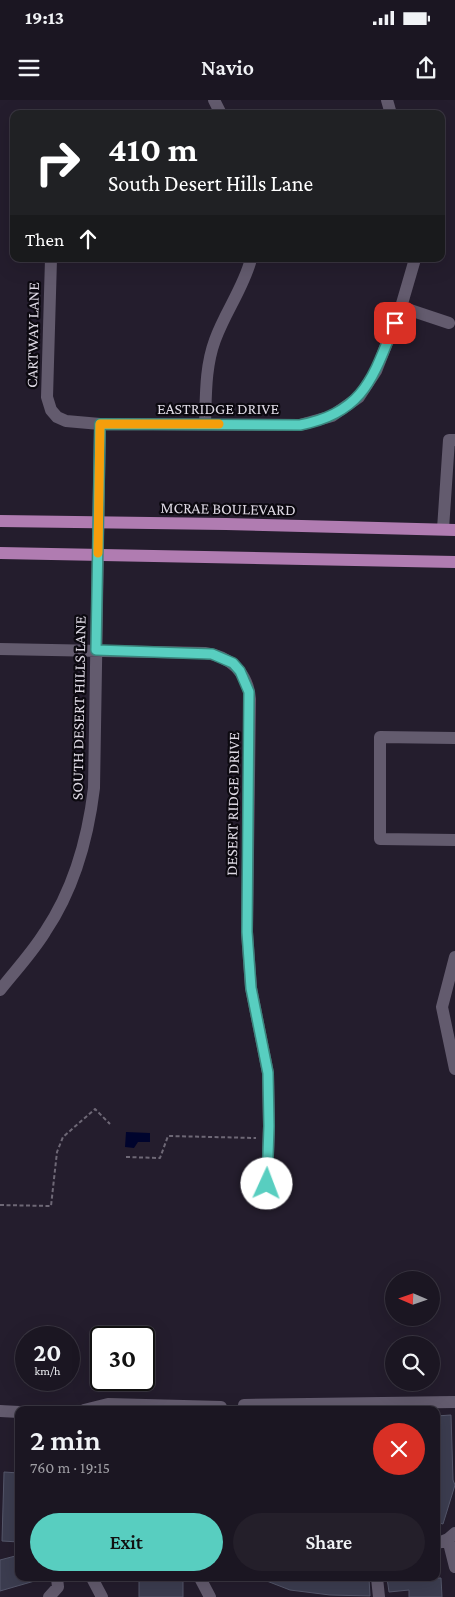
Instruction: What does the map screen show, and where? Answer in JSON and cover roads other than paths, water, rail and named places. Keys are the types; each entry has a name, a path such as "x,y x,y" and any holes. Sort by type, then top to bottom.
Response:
{"main road":[{"name":"MCRAE BOULEVARD","path":"0,521 449,530"},
{"path":"0,553 455,562"}],"street":[{"name":"CARTWAY LANE","path":"51,262 48,402 57,417 66,421 100,424"},
{"path":"205,424 207,376 214,341 245,277 250,262"},
{"name":"EASTRIDGE DRIVE","path":"100,424 300,425 332,416 359,397 370,382 401,307 414,262"},
{"path":"401,307 449,323"},
{"path":"99,522 100,424"},
{"path":"449,530 448,440 455,440"},
{"name":"SOUTH DESERT HILLS LANE","path":"0,990 46,931 70,885 83,850 91,817 94,788 99,522"},
{"name":"DESERT RIDGE DRIVE","path":"0,649 212,654 233,663 246,681 250,699 248,967 268,1073 269,1139 267,1184"},
{"path":"455,738 380,737 380,839 455,840"},
{"path":"455,957 442,1007 455,1069"},
{"path":"426,1406 455,1402"},
{"path":"100,1406 108,1404 183,1406"},
{"path":"244,1404 361,1406"},
{"path":"0,1412 15,1412"},
{"path":"447,1539 455,1567"},
{"path":"49,1597 58,1587 57,1581"},
{"path":"94,1581 102,1597"},
{"path":"202,1581 210,1597"},
{"path":"377,1581 379,1597"}],"water":[{"path":"126,1132 150,1133 150,1142 138,1142 134,1148 125,1147"}]}
